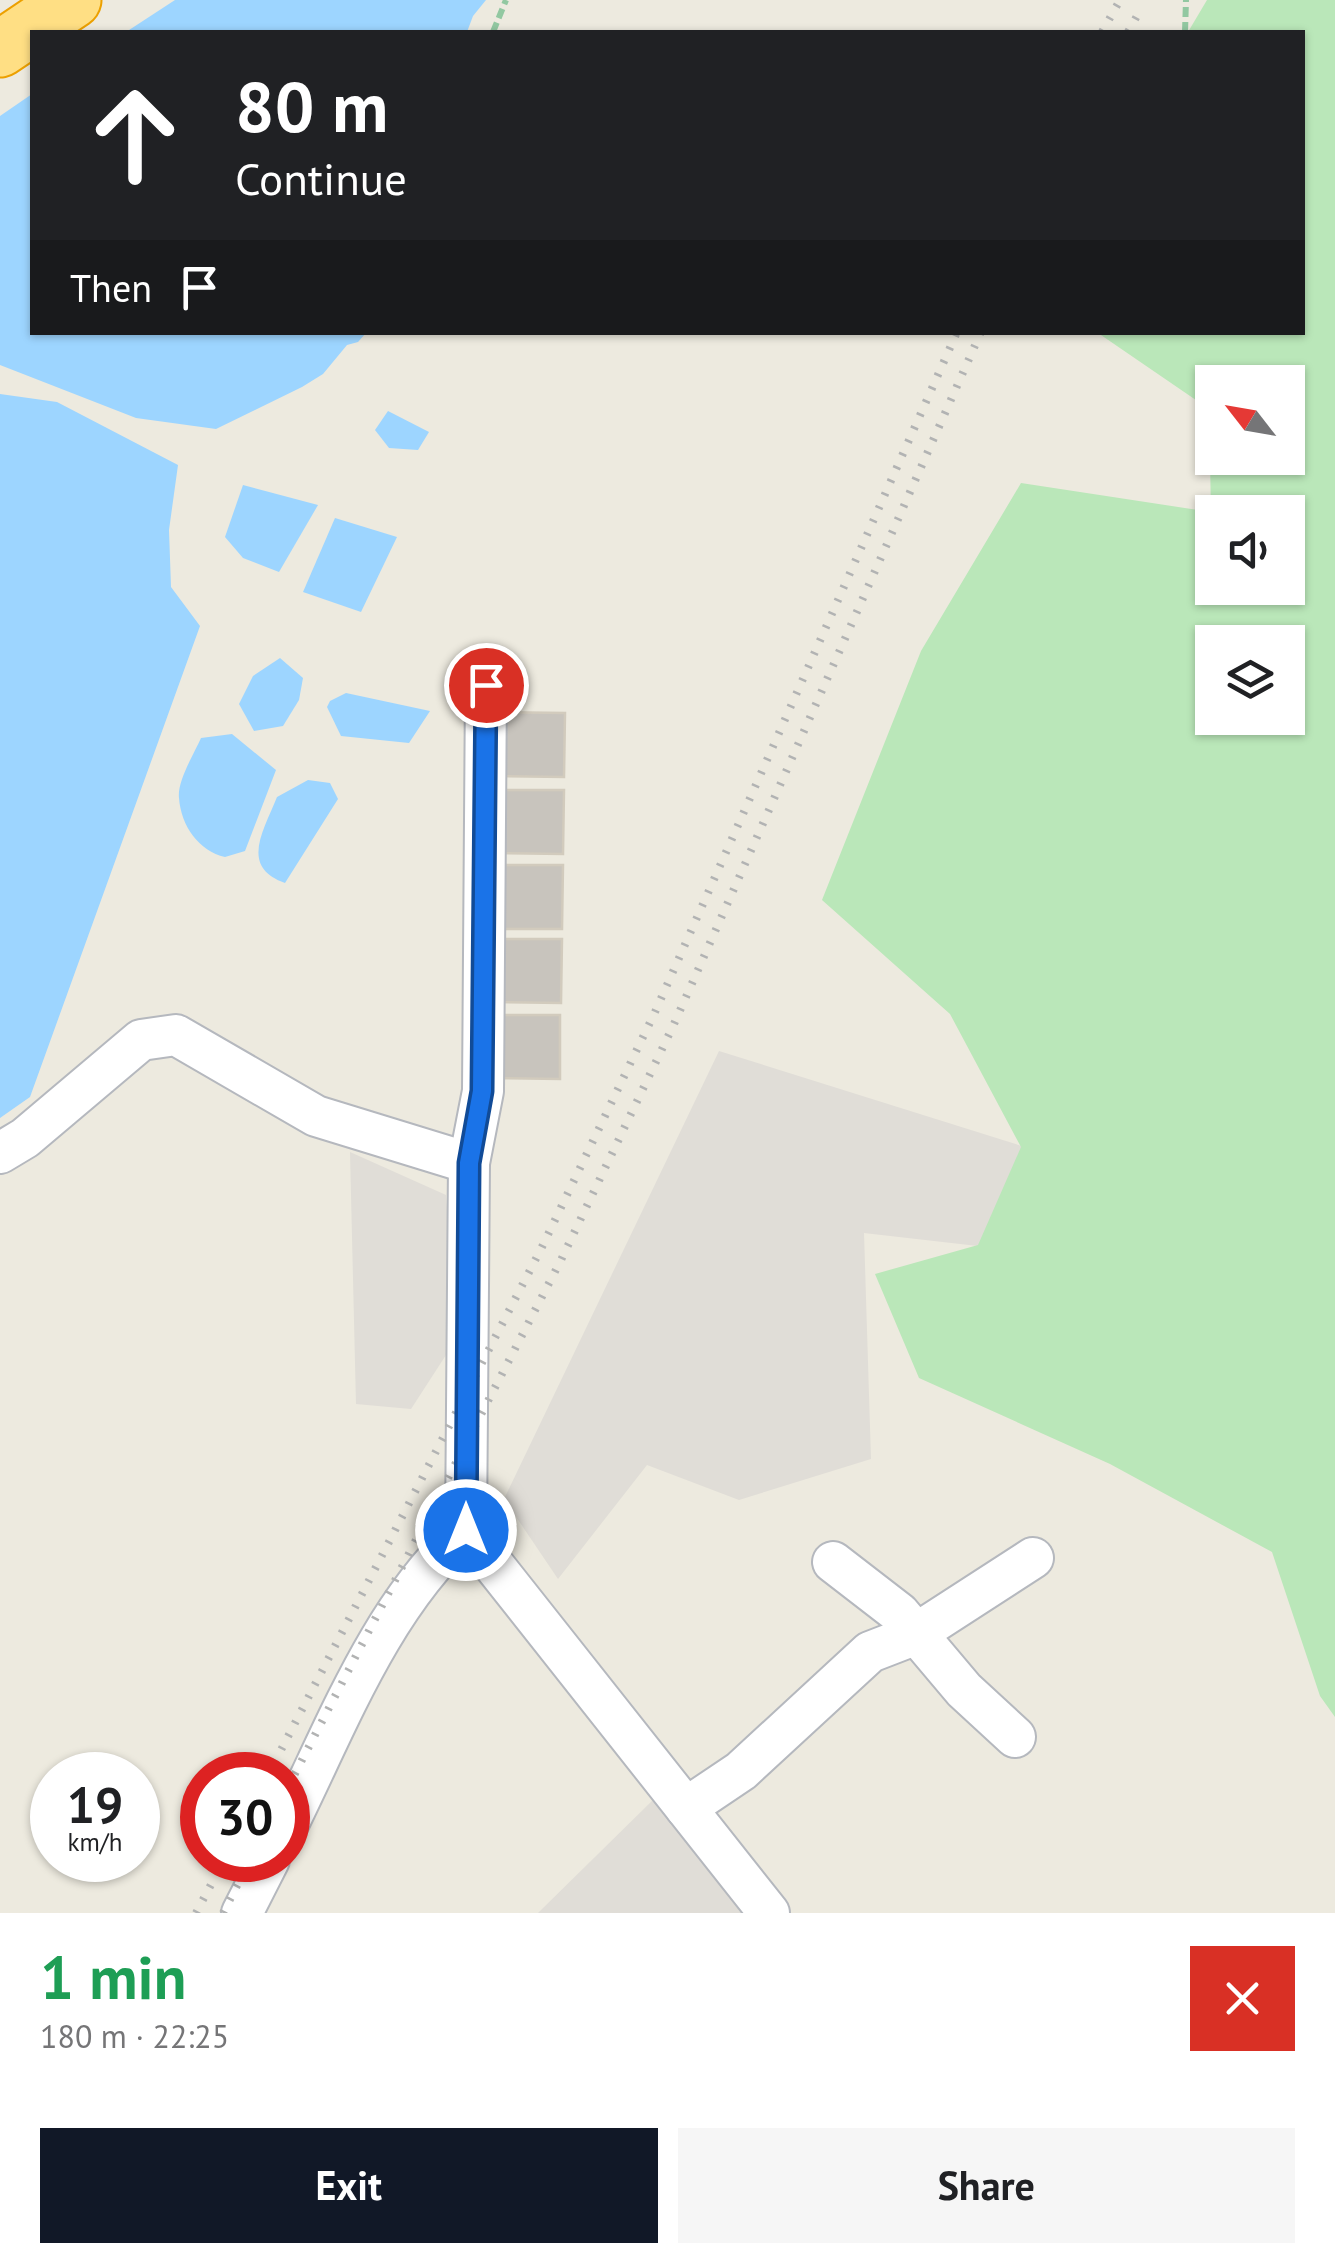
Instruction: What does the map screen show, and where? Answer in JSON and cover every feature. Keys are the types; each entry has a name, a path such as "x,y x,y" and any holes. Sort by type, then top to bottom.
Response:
{"highway":[{"path":"0,50 73,0"}],"street":[{"path":"486,685 482,1091 469,1163 466,1530 769,1913"},
{"path":"0,1153 25,1138 142,1040 176,1034 316,1116 469,1163"},
{"path":"310,1780 382,1638 436,1558 466,1530"},
{"path":"686,1808 741,1771 870,1652 914,1635 1033,1558"},
{"path":"833,1562 899,1613 964,1690 1015,1737"},
{"path":"242,1913 258,1882"}],"path":[{"path":"493,30 506,0"},
{"path":"1185,30 1186,0"}],"shaded area":[{"path":"719,1051 1044,1153 1004,1249 864,1233 871,1459 739,1500 647,1465 558,1579 504,1499"},
{"path":"350,1152 446,1195 457,1338 411,1409 356,1404"},
{"path":"654,1799 754,1913 538,1913"}],"green space":[{"path":"1207,0 1335,0 1335,1717 1320,1696 1272,1552 1110,1464 919,1378 875,1274 978,1245 1021,1147 950,1014 822,900 921,651 1021,483 1195,510 1195,605 1305,605 1305,495 1211,495 1210,475 1305,475 1305,365 1195,365 1195,399 1101,335 1305,335 1305,30 1189,30"}],"water":[{"path":"175,0 486,0 468,30 129,30"},
{"path":"30,95 30,335 364,335 347,345 323,374 216,429 136,418 0,365 0,116"},
{"path":"0,394 57,402 178,465 169,530 171,587 200,626 30,1097 0,1118"},
{"path":"388,411 429,432 418,450 389,448 375,430"},
{"path":"243,485 318,505 279,572 243,558 225,537"},
{"path":"335,518 397,537 361,612 303,592"},
{"path":"280,658 303,678 299,700 283,726 254,731 239,704 253,676"},
{"path":"346,693 430,711 409,743 341,736 327,707 330,701"},
{"path":"232,734 276,770 245,851 225,857 207,849 193,836 183,818 179,791 201,738"},
{"path":"308,780 330,783 338,799 285,883 263,867 259,846 277,797"}],"building":[{"path":"495,712 565,713 564,777 493,776"},
{"path":"494,790 564,790 563,854 492,853"},
{"path":"492,865 563,865 562,929 491,929"},
{"path":"492,939 562,939 561,1003 491,1002"},
{"path":"490,1015 560,1015 560,1079 489,1078"}],"railway":[{"path":"1103,30 1120,0"},
{"path":"1129,30 1142,7"},
{"path":"280,1752 541,1249 655,1012 956,335"},
{"path":"306,1752 561,1260 674,1024 980,335"},
{"path":"196,1913 212,1882"},
{"path":"223,1913 239,1882"}],"route":[{"path":"466,1530 469,1163 482,1091 486,685"}]}
